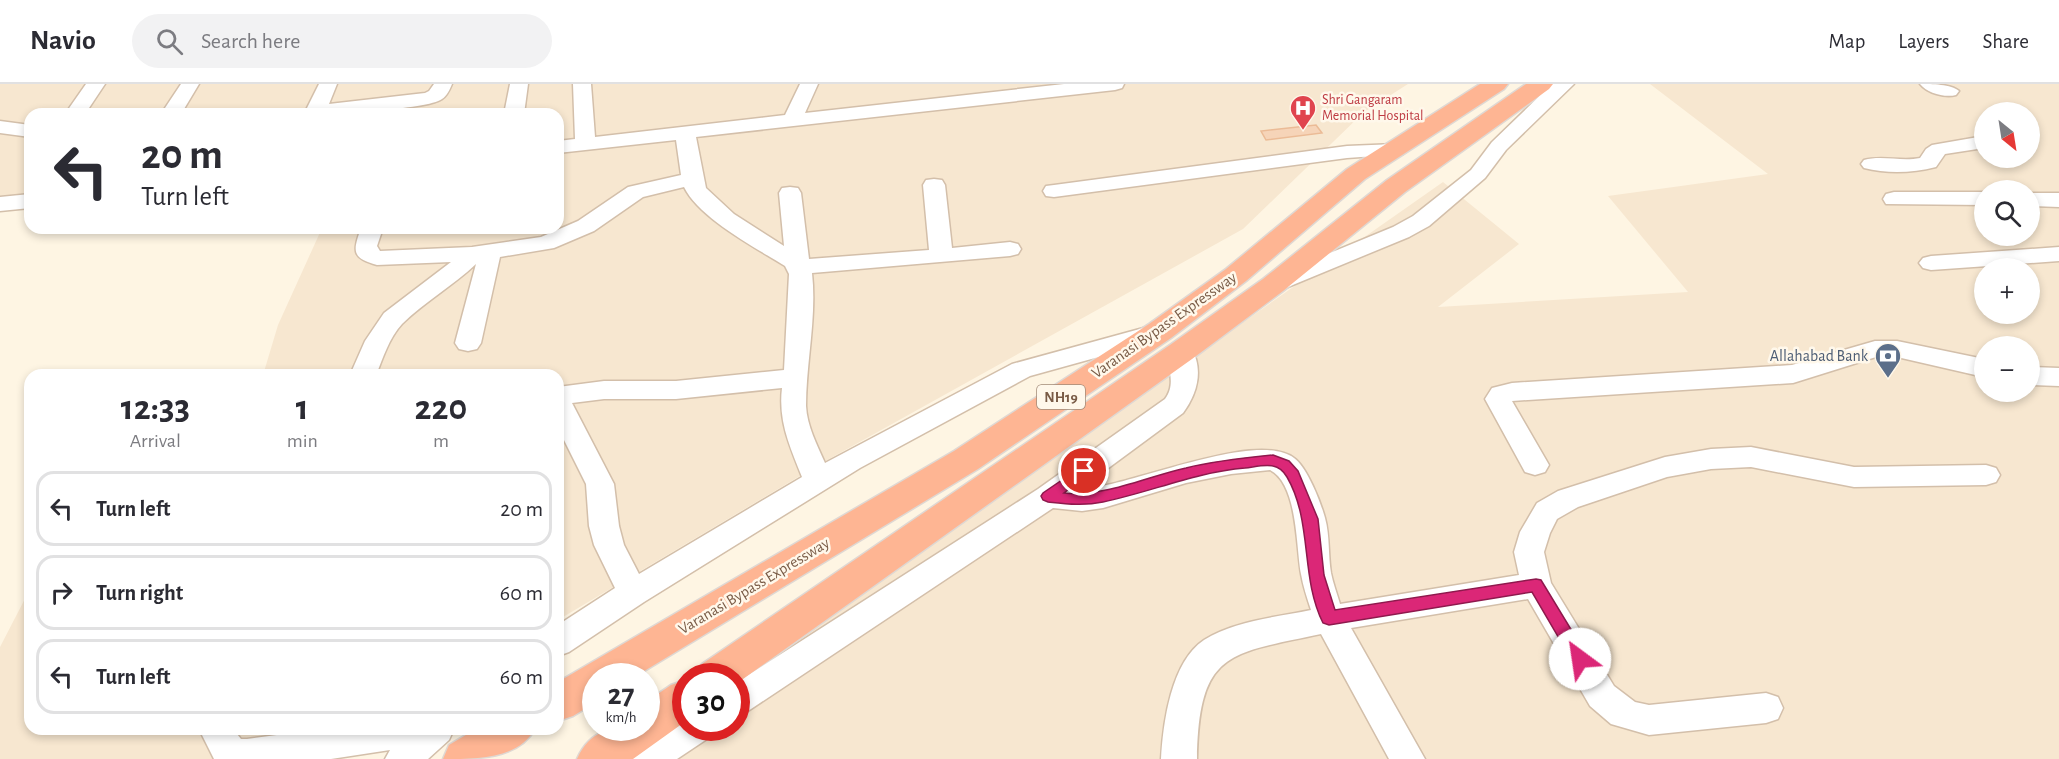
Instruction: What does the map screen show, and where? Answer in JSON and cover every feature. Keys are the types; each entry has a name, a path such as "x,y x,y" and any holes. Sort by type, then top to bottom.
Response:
{"highway":[{"name":"Varanasi Bypass Expressway","path":"734,663 1171,341 1236,276 1356,174 1496,84"},
{"name":"Varanasi Bypass Expressway","path":"624,663 966,460 1171,341 1273,285 1396,186 1497,132 1541,84"},
{"path":"564,700 582,689"},
{"path":"464,759 504,735"},
{"path":"598,759 624,741"}],"street":[{"path":"79,108 96,84"},
{"path":"175,108 190,84"},
{"path":"317,108 328,84"},
{"path":"352,108 436,95 443,84"},
{"path":"515,108 519,84"},
{"path":"582,84 585,144"},
{"path":"792,121 809,84"},
{"path":"564,146 792,121 954,93 1115,84"},
{"path":"1273,285 1401,232 1421,221 1478,174 1497,132 1565,84"},
{"path":"1929,84 1949,91"},
{"path":"0,128 24,130"},
{"path":"685,133 692,179 696,190 726,219 794,262 798,267"},
{"path":"1870,164 1918,167 1929,163 1933,153 1939,149 1974,144"},
{"path":"1054,190 1347,152 1396,150"},
{"path":"370,234 366,246 367,254 377,258 481,253 558,239 586,226 636,192 692,179"},
{"path":"933,185 941,256"},
{"path":"790,193 801,283 793,408 798,433 818,481"},
{"path":"1894,199 1974,199"},
{"path":"2040,200 2059,200"},
{"path":"0,204 24,202"},
{"path":"798,267 1010,249"},
{"path":"468,343 481,253"},
{"path":"366,369 378,341 393,319 481,253"},
{"path":"1931,263 2059,254"},
{"path":"564,638 633,592 818,481 1021,370 1171,341 1186,380 1183,395 1174,406 1048,496 750,691"},
{"path":"1535,465 1498,399 1501,394 1793,374 1875,350 1898,349 1974,366"},
{"path":"2040,376 2059,377"},
{"path":"564,397 604,390 676,390 796,378"},
{"path":"564,410 600,484 604,526 609,545 633,592"},
{"path":"1766,708 1649,720 1631,719 1615,709 1602,696 1536,585 1529,552 1535,532 1546,511 1568,499 1665,467 1711,459 1751,458 1854,477 1986,475"},
{"path":"1048,496 1082,500 1103,497 1186,473 1231,464 1273,460 1284,465 1293,474 1311,519 1316,575 1329,618 1407,759"},
{"path":"1179,759 1180,732 1198,667 1210,654 1233,641 1329,618 1536,585"},
{"path":"219,735 225,749 236,755 256,755 384,735"},
{"path":"403,759 430,735"},
{"path":"647,759 675,741"}],"shaded area":[{"path":"0,84 1408,84 1364,112 1243,229 820,464 564,616 564,369 265,369 278,325 319,234 564,234 564,108 24,108 24,196 0,198"},
{"path":"1650,84 2059,84 2059,759 620,759 672,735 672,741 750,741 750,668 1443,182 1519,244 1438,307 1688,292 1608,196 1768,174"},
{"path":"24,601 24,735 366,735 326,759 0,759 0,647"}],"building":[{"path":"1316,125 1322,133 1266,140 1261,131"}],"place":[{"name":"Shri Gangaram Memorial Hospital","path":"1303,131"},
{"name":"Allahabad Bank","path":"1888,379"}],"route":[{"path":"1084,471 1048,496 1082,500 1103,497 1186,473 1231,464 1273,460 1284,465 1293,474 1311,519 1316,575 1329,618 1536,585 1580,659"}]}
